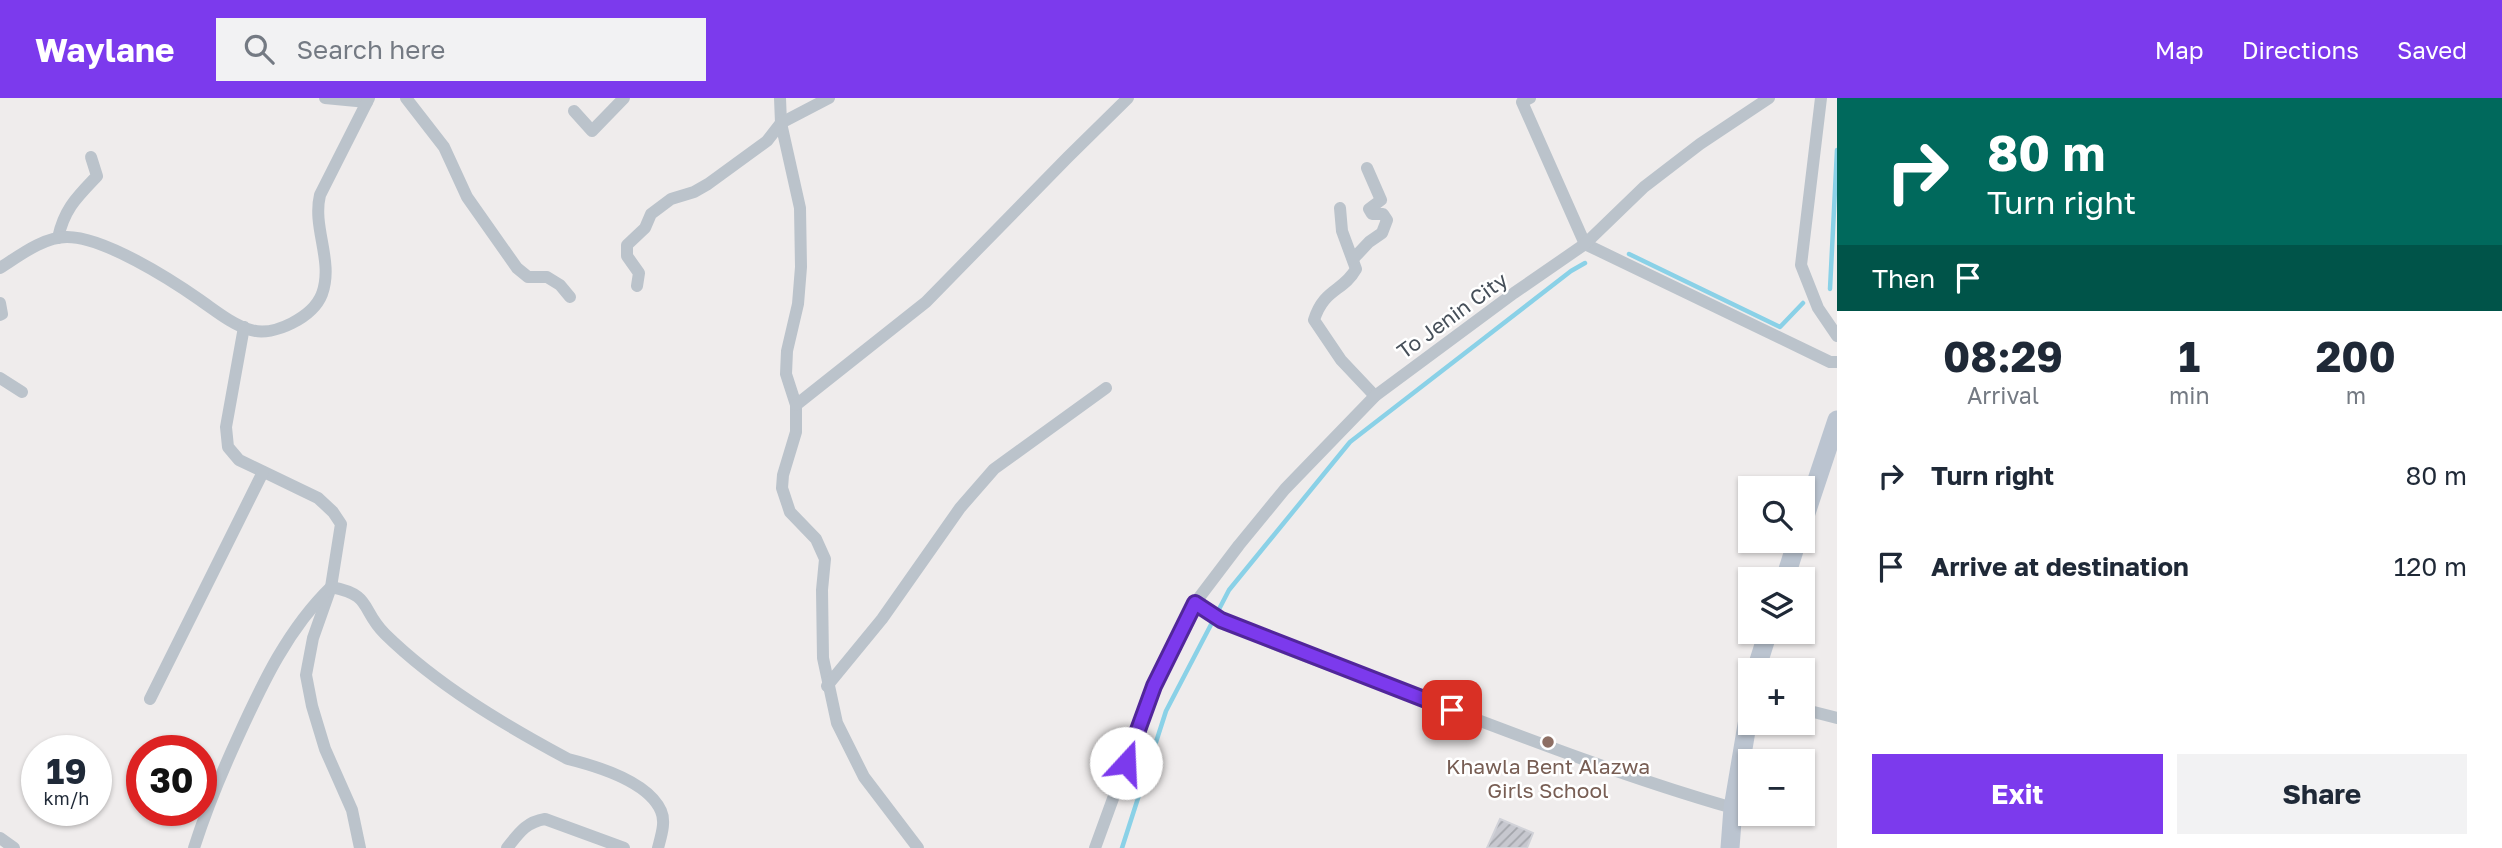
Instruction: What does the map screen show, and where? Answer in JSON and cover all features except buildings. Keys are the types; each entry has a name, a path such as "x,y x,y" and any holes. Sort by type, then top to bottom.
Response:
{"street":[{"path":"0,268 25,252 58,238 85,239 175,283 228,319 251,330 264,331 284,326 305,316 314,309 325,283 326,261 317,207 320,195 368,100 325,98"},
{"path":"407,98 444,147 467,197 517,268 528,277 547,277 560,285 570,297"},
{"path":"574,111 592,131 624,98"},
{"path":"780,98 781,122 800,208 801,267 798,304 787,351 786,374 796,405 796,432 783,475 782,488 790,512 816,539 825,559 822,590 823,658 837,723 864,777 918,848"},
{"path":"637,286 639,273 627,256 627,245 645,228 651,214 671,199 694,192 708,184 767,141 781,122 829,98"},
{"path":"796,405 926,302 1128,98"},
{"path":"1530,98 1522,102 1585,244 1830,362 1837,362"},
{"name":"To Jenin City","path":"1095,848 1154,686 1195,603 1285,489 1374,396 1585,244 1644,187 1700,144 1769,98"},
{"path":"1821,98 1801,265 1818,308 1837,336"},
{"path":"58,238 61,221 70,204 97,176 91,157"},
{"path":"1353,259 1382,233 1387,220 1383,214 1372,214 1369,209 1381,200 1367,167"},
{"path":"1340,208 1342,231 1356,269 1352,276 1325,297 1314,320 1341,360 1374,396"},
{"path":"0,303 0,316"},
{"path":"244,327 226,428 228,447 239,460 318,498 341,524 331,587 313,638 306,674 325,749 352,810 360,848"},
{"path":"0,378 22,392"},
{"path":"827,686 882,619 960,508 994,469 1106,388"},
{"path":"1815,486 1837,420"},
{"path":"150,699 263,472"},
{"path":"194,848 207,807 269,669 312,605 331,587"},
{"path":"331,587 351,590 361,598 383,632 437,679 559,754 622,777 645,792 662,812 663,823 658,848"},
{"path":"1195,603 1221,620 1317,660 1662,787 1733,808"},
{"path":"1815,712 1837,718"},
{"path":"1730,848 1733,808 1745,735"},
{"path":"507,848 525,826 545,819 624,848"},
{"path":"0,838 15,848"}],"waterway":[{"path":"1830,289 1837,150"},
{"path":"1629,254 1780,327 1803,303"},
{"path":"1122,848 1166,711 1229,590 1350,442 1571,271 1585,263"}],"place":[{"name":"Khawla Bent Alazwa Girls School","path":"1548,742"}],"route":[{"path":"1126,763 1154,686 1195,603 1221,620 1452,710"}]}
